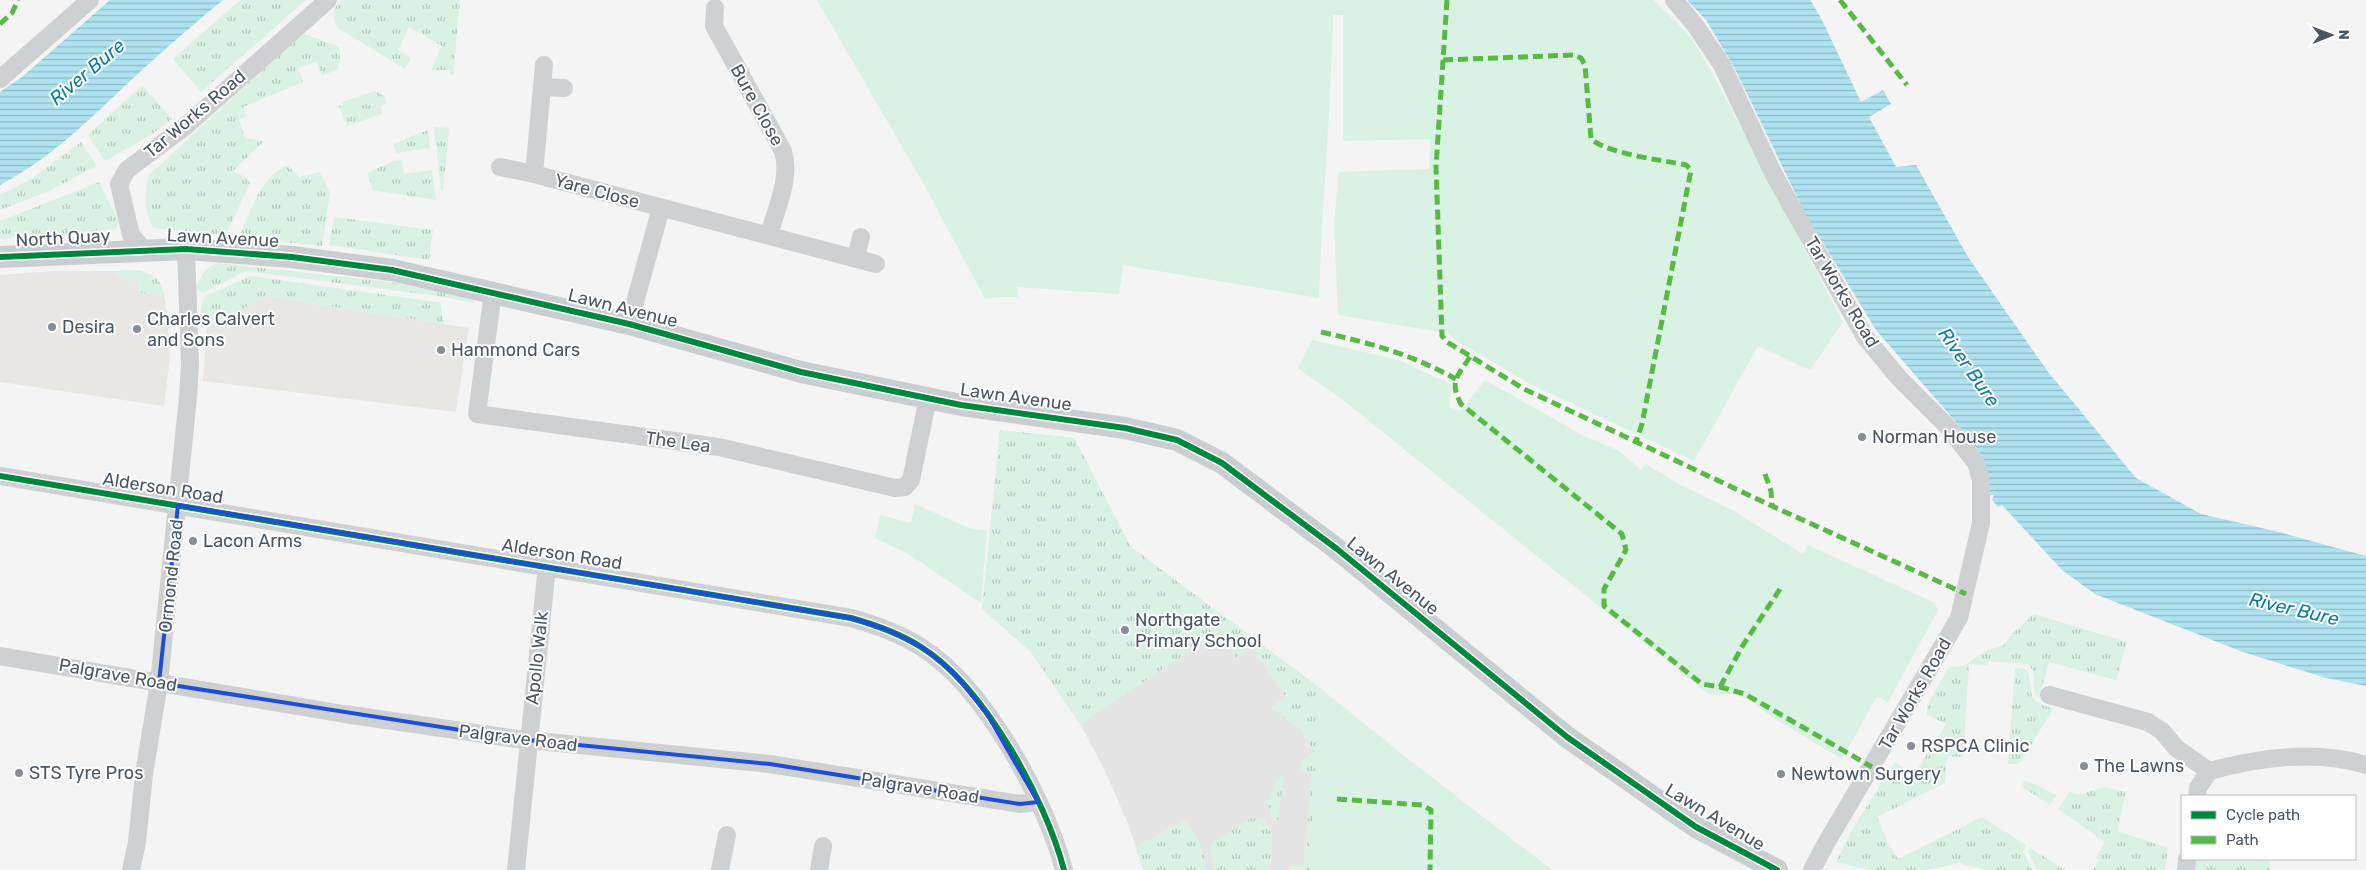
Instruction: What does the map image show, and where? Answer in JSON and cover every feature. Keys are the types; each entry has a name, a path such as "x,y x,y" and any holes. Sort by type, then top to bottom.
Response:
{"main road":[{"name":"Lawn Avenue","path":"135,250 186,249 292,257 392,270 629,324 801,372 928,398 1125,428 1177,440 1222,463 1337,549 1567,737 1696,827 1777,870"},
{"name":"North Quay","path":"0,256 135,250"}],"street":[{"path":"0,80 90,0"},
{"name":"Tar Works Road","path":"135,250 119,184 127,170 187,125 328,0"},
{"name":"Tar Works Road","path":"1674,0 1695,25 1722,65 1773,174 1865,337 1899,378 1947,426 1976,463 1981,480 1981,523 1959,618 1812,870"},
{"name":"Bure Close","path":"715,8 714,26 783,151 786,162 786,174 769,234"},
{"name":"Yare Close","path":"534,174 544,65"},
{"path":"542,87 564,88"},
{"name":"Yare Close","path":"500,166 661,208"},
{"path":"629,324 661,208 769,234 876,264"},
{"path":"856,258 861,237"},
{"name":"Ormond Road","path":"131,870 137,842 159,683 178,505 190,365 186,249"},
{"name":"The Lea","path":"493,292 477,414 719,447 895,488 904,487 912,480 928,398"},
{"name":"Alderson Road","path":"0,476 851,618 886,629 922,647 954,673 968,688 1007,744 1038,802 1058,848 1064,870"},
{"name":"Apollo Walk","path":"516,870 546,566"},
{"name":"Palgrave Road","path":"0,656 344,714 529,740 770,764 1020,804 1038,802"},
{"path":"2049,695 2148,722 2162,731 2176,748 2209,771"},
{"path":"2197,795 2201,783 2209,771 2260,759 2308,756 2366,765"},
{"path":"720,870 727,835"},
{"path":"819,870 823,846"}],"highlighted area":[{"path":"178,505 851,618 886,629 922,647 954,673 987,714 1038,802 1020,804 770,764 518,739 159,683"}],"shaded area":[{"path":"52,271 116,271 116,274 121,278 138,281 140,293 164,295 168,317 170,358 164,406 0,382 0,275"},
{"path":"266,296 469,328 456,412 203,381 207,328"},
{"name":"Northgate Primary School","path":"1000,430 1074,438 1131,547 1320,688 1309,870 1143,870 1129,826 1104,769 1082,727 1031,652 982,609"}],"green space":[{"path":"240,0 306,0 201,92 173,59"},
{"path":"341,0 460,0 453,75 451,75 450,70 431,70 442,46 409,27 398,50 411,58 405,69 338,28 334,21 334,14"},
{"path":"817,0 1654,0 1690,36 1709,67 1843,322 1810,370 1758,346 1694,461 1532,385 1455,340 1448,333 1338,315 1334,222 1339,172 1429,169 1430,139 1343,141 1343,15 1333,15 1319,298 1123,265 1119,294 1017,287 1018,297 985,299 926,188"},
{"path":"305,34 339,47 340,60 338,69 322,76 316,62 298,68 303,82 243,107 246,116 239,120 245,138 264,141 233,171 245,177 250,183 226,235 153,228 146,202 148,176 299,36"},
{"path":"142,85 172,119 151,135 105,161 88,135"},
{"path":"375,91 384,96 387,103 380,106 382,114 347,126 339,106 343,105 342,102"},
{"path":"434,127 449,128 443,191 441,190"},
{"path":"428,130 430,148 397,153 393,144"},
{"path":"81,142 97,166 47,192 0,210 0,195 31,179"},
{"path":"402,160 404,174 432,170 436,200 373,190 367,173 393,161"},
{"path":"285,166 289,167 299,177 320,172 330,193 322,246 239,237 262,188 276,172"},
{"path":"99,182 119,222 116,229 0,239 0,221"},
{"path":"334,217 433,230 429,260 329,245"},
{"path":"218,263 390,282 475,298 474,303 437,296 247,271 204,292 196,290 203,273 209,267"},
{"path":"116,271 144,272 155,277 164,295 141,293 138,281 121,278 115,274"},
{"path":"250,276 440,302 444,324 266,296 207,328 202,327 201,307 206,296"},
{"path":"1312,340 1399,360 1452,385 1449,407 1461,411 1485,380 1584,436 1621,452 1641,470 1646,464 1679,484 1734,511 1803,554 1808,545 1935,603 1938,610 1888,702 1877,696 1842,759 1772,717 1749,699 1733,694 1716,695 1707,693 1343,400 1298,368"},
{"path":"1000,430 1074,438 1131,547 1320,688 1309,870 1290,870 1290,865 1303,866 1312,773 1300,770 1303,760 1315,752 1300,729 1270,707 1286,697 1252,647 1235,658 1220,631 1088,719 1082,727 1031,652 982,609"},
{"path":"915,504 971,529 987,531 981,603 910,555 875,538 880,515 911,523"},
{"path":"2034,614 2127,642 2116,680 2049,662 2039,698 2035,690 2033,672 2027,664 1988,661 1987,665 1969,664 1963,757 1947,756 1945,783 1877,817 1888,843 1898,859 1982,817 2026,845 2023,852 2032,870 1986,870 1960,863 1926,870 1870,870 1836,862 1853,828 1895,762 1914,775 1946,724 1927,715 1927,705 1949,667 1964,666 1986,651 2004,645 2013,633"},
{"path":"2015,668 2028,671 2032,697 2038,703 2053,709 2022,760 2018,764 2008,764"},
{"path":"1320,688 1407,758 1552,870 1309,870"},
{"path":"1284,776 1278,821 1273,821 1268,804 1262,803 1272,797 1269,793 1276,788 1273,783"},
{"path":"2025,780 2057,795 2050,805 2021,786"},
{"path":"2105,787 2126,792 2117,831 2168,848 2165,870 2093,870 2099,861 2096,858 2105,842 2058,809 2070,791 2078,795"},
{"path":"1251,818 1264,819 1273,839 1270,870 1213,870 1210,847 1214,842"},
{"path":"1186,820 1200,844 1204,856 1205,870 1143,870 1135,847"},
{"path":"2030,848 2065,870 2037,870 2028,851"},
{"path":"2188,860 2270,861 2270,870 2186,870"}],"water":[{"name":"River Bure","path":"110,0 223,0 162,52 58,147 0,185 0,92 22,77"},
{"name":"River Bure","path":"1687,0 1810,0 1821,18 1861,102 1883,90 1891,104 1869,117 1896,167 1916,165 1968,257 2048,372 2136,478 2201,514 2279,532 2366,556 2366,686 2326,678 2243,652 2095,594 2062,570 2002,505 1998,507 1992,500 1994,495 1990,495 1982,456 1955,421 1876,330 1806,215 1734,67 1706,20"}],"marked path":[{"path":"0,24 12,13 18,0"},
{"path":"1447,0 1436,167 1442,336 1447,342 1524,389 1772,506 1966,594"},
{"path":"1840,0 1907,85"},
{"path":"1443,60 1574,55 1581,58 1585,65 1591,139 1610,149 1686,165 1691,170 1642,424 1636,442"},
{"path":"1321,332 1390,350 1422,362 1456,379"},
{"path":"1470,357 1458,375 1455,384 1457,396 1461,404 1622,534 1626,550 1604,589 1604,606 1702,684 1745,694 1872,767"},
{"path":"1765,474 1771,491 1772,506"},
{"path":"1720,687 1743,645 1782,586"},
{"path":"1337,799 1422,805 1431,810 1430,870"}],"cycle path":[{"path":"0,257 186,249 292,257 392,270 629,324 801,372 961,405 1125,428 1177,440 1222,463 1337,549 1567,737 1696,827 1777,870"},
{"path":"0,476 851,618 878,627 913,642 944,665 967,688 989,716 1009,747 1043,811 1064,870"}],"place":[{"name":"Desira","path":"52,327"},
{"name":"Charles Calvert and Sons","path":"137,329"},
{"name":"Hammond Cars","path":"441,350"},
{"name":"Norman House","path":"1862,437"},
{"name":"Lacon Arms","path":"193,541"},
{"name":"Northgate Primary School","path":"1125,630"},
{"name":"RSPCA Clinic","path":"1911,746"},
{"name":"The Lawns","path":"2084,766"},
{"name":"STS Tyre Pros","path":"19,773"},
{"name":"Newtown Surgery","path":"1781,774"}]}
